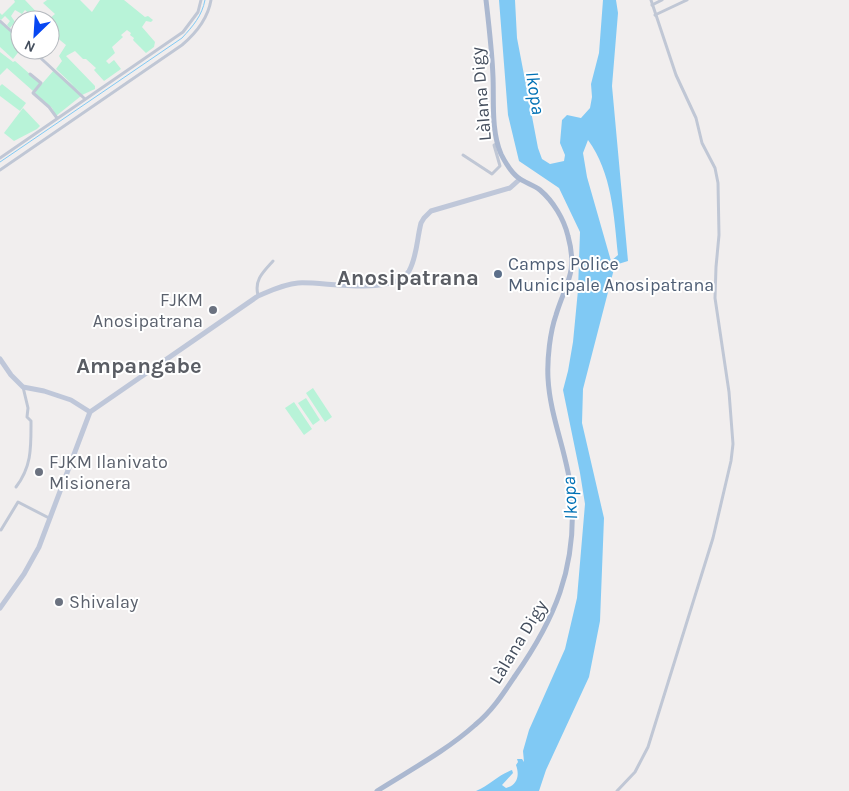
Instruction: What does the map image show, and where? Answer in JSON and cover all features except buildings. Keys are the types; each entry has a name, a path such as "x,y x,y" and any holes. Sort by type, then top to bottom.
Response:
{"main road":[{"name":"Làlana Digy","path":"377,791 458,739 492,709 520,669 551,617 561,594 567,569 572,518 571,487 550,397 548,376 551,335 554,321 571,274 571,252 568,235 554,206 539,188 520,179 510,168 501,153 496,134 486,0"}],"street":[{"path":"0,158 183,32 198,12 201,0"},
{"path":"0,170 182,45 194,34 210,6 211,0"},
{"path":"617,791 635,772 648,747 713,538 731,461 733,444 727,373 715,298 719,235 718,183 715,168 702,143 696,118 676,76 651,0"},
{"path":"652,5 662,0"},
{"path":"655,15 687,0"},
{"path":"0,21 10,30"},
{"path":"43,60 85,99"},
{"path":"30,74 41,83 33,93 49,107 57,118"},
{"path":"463,155 492,174 500,166 494,145 498,143"},
{"path":"0,608 24,574 38,547 90,412 258,296 277,288 298,283 344,287 384,284 402,278 413,261 421,223 430,211 510,188 520,179"},
{"path":"258,296 256,287 262,273 273,262"},
{"path":"0,359 23,388 28,408 28,417 31,421 30,460 24,476 16,487"},
{"path":"23,388 44,391 71,400 90,412"},
{"path":"0,530 18,502 50,518"}],"green space":[{"path":"14,0 25,0 34,10 10,10 10,21 5,16 1,20 0,13 2,15 15,2"},
{"path":"47,0 80,0 92,12 100,0 124,0 145,17 148,16 153,20 151,22 146,21 142,27 155,42 154,47 146,53 133,40 134,38 130,35 131,33 127,30 121,35 123,37 112,47 115,53 106,61 109,64 114,60 121,69 104,81 94,70 96,68 75,51 66,56 95,86 95,89 82,95 76,88 81,96 56,116 52,108 34,93 54,70 74,86 56,69 62,61 60,54 66,45 60,40 60,10 51,10 43,3"},
{"path":"0,21 10,30 10,56 0,47"},
{"path":"0,52 13,62 15,61 40,83 33,91 7,68 0,75"},
{"path":"2,84 26,103 20,111 0,96 0,86"},
{"path":"23,108 40,126 14,141 4,133"},
{"path":"313,388 332,417 325,422 306,393"},
{"path":"306,398 320,420 313,425 298,403"},
{"path":"294,402 312,429 304,435 285,408"}],"water":[{"path":"499,0 515,0 517,38 538,148 542,159 550,164 564,161 565,155 560,143 562,120 567,115 581,118 590,108 592,97 591,84 599,53 603,0 616,0 618,13 612,86 628,261 615,265 583,389 582,423 604,518 600,621 589,677 546,770 539,791 476,791 512,770 513,773 502,785 506,788 510,787 517,780 517,759 522,759 524,762 523,751 529,730 565,649 577,598 585,504 563,390 573,342 578,290 580,232 559,188 519,161 508,115","holes":["588,140 596,153 607,181 613,210 618,255 611,261 587,177 583,153"]}],"waterway":[{"path":"0,162 182,38 199,16 205,0"}],"place":[{"name":"Camps Police Municipale Anosipatrana","path":"498,274"},
{"name":"FJKM Anosipatrana","path":"213,310"},
{"name":"FJKM Ilanivato Misionera","path":"39,472"},
{"name":"Shivalay","path":"59,602"}],"district":[{"name":"Anosipatrana","path":"408,278"},
{"name":"Ampangabe","path":"139,366"}],"water label":[{"name":"Ikopa","path":"535,93"},
{"name":"Ikopa","path":"570,498"}]}
